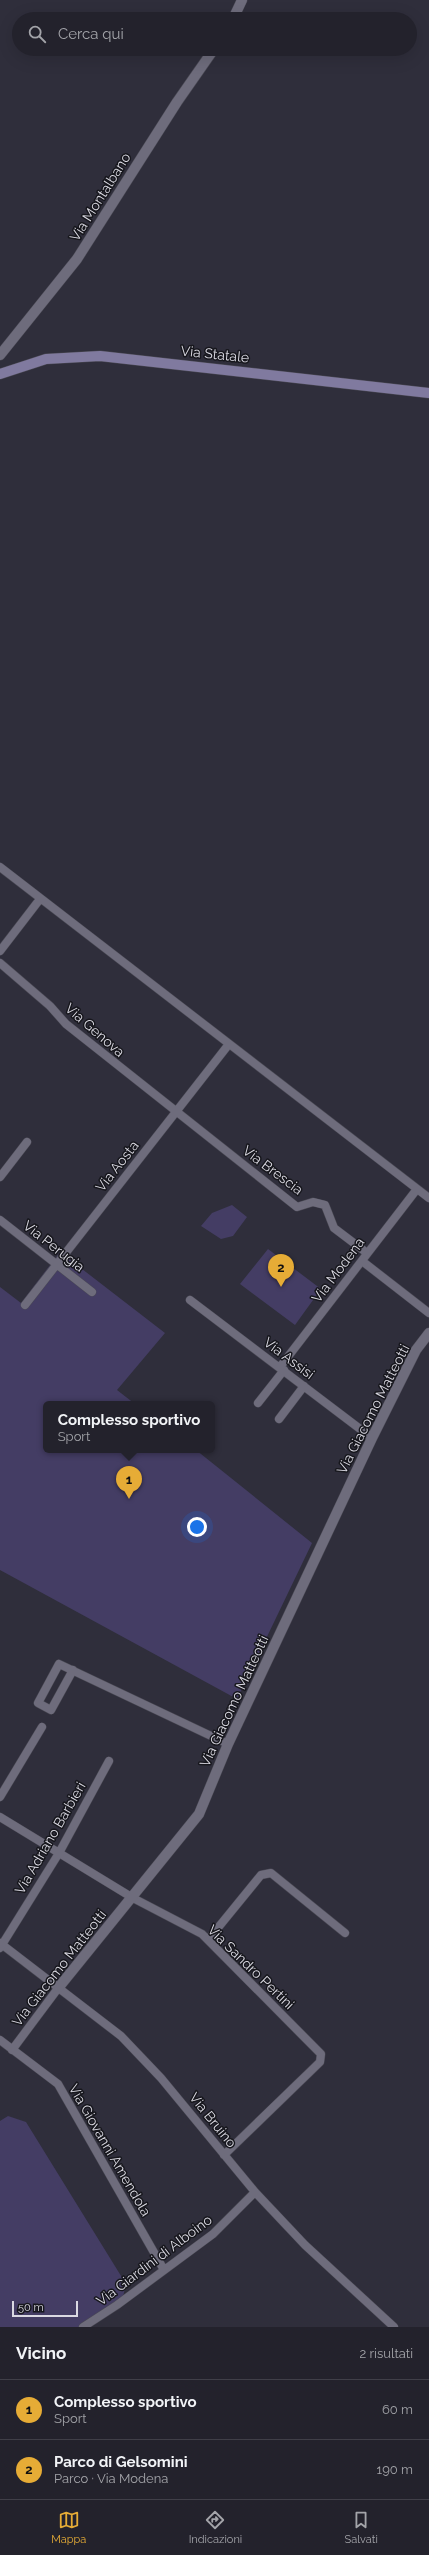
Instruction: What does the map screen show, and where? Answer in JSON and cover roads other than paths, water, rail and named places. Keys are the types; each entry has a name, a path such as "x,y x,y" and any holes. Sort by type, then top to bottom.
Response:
{"main road":[{"name":"Via Statale","path":"0,374 46,359 100,356 429,393"}],"street":[{"path":"236,12 242,0"},
{"name":"Via Montalbano","path":"0,355 77,259 177,102 209,56"},
{"path":"0,867 429,1198"},
{"path":"0,951 40,899"},
{"name":"Via Genova","path":"0,964 50,1006 66,1024 176,1113"},
{"name":"Via Aosta","path":"25,1305 230,1044"},
{"name":"Via Brescia","path":"176,1113 297,1207 313,1202 325,1205 334,1228 367,1253"},
{"path":"0,1177 27,1142"},
{"name":"Via Modena","path":"258,1403 367,1253 417,1188"},
{"name":"Via Perugia","path":"0,1220 92,1292"},
{"path":"362,1261 429,1313"},
{"name":"Via Assisi","path":"190,1300 372,1438"},
{"name":"Via Giacomo Matteotti","path":"12,2050 59,1987 133,1898 198,1814 228,1744 372,1438 416,1350 429,1333"},
{"path":"279,1419 304,1386"},
{"path":"73,1670 51,1710 38,1703 59,1664 73,1670 228,1744"},
{"path":"0,1797 42,1727"},
{"name":"Via Adriano Barbieri","path":"1,1946 58,1852 109,1762"},
{"name":"Via Sandro Pertini","path":"0,1817 133,1898 202,1934 321,2054 320,2062 224,2154"},
{"path":"208,1940 261,1875 271,1873 345,1933"},
{"name":"Via Bruino","path":"1,1946 59,1987 121,2036 161,2078 255,2192 305,2245 394,2327"},
{"name":"Via Giovanni Amendola","path":"0,2040 58,2084 164,2270"},
{"name":"Via Giardini di Alboino","path":"82,2327 117,2305 213,2234 255,2192"}],"place":[{"name":"Parco di Gelsomini","path":"281,1287"},
{"name":"Complesso sportivo","path":"129,1499"}]}
